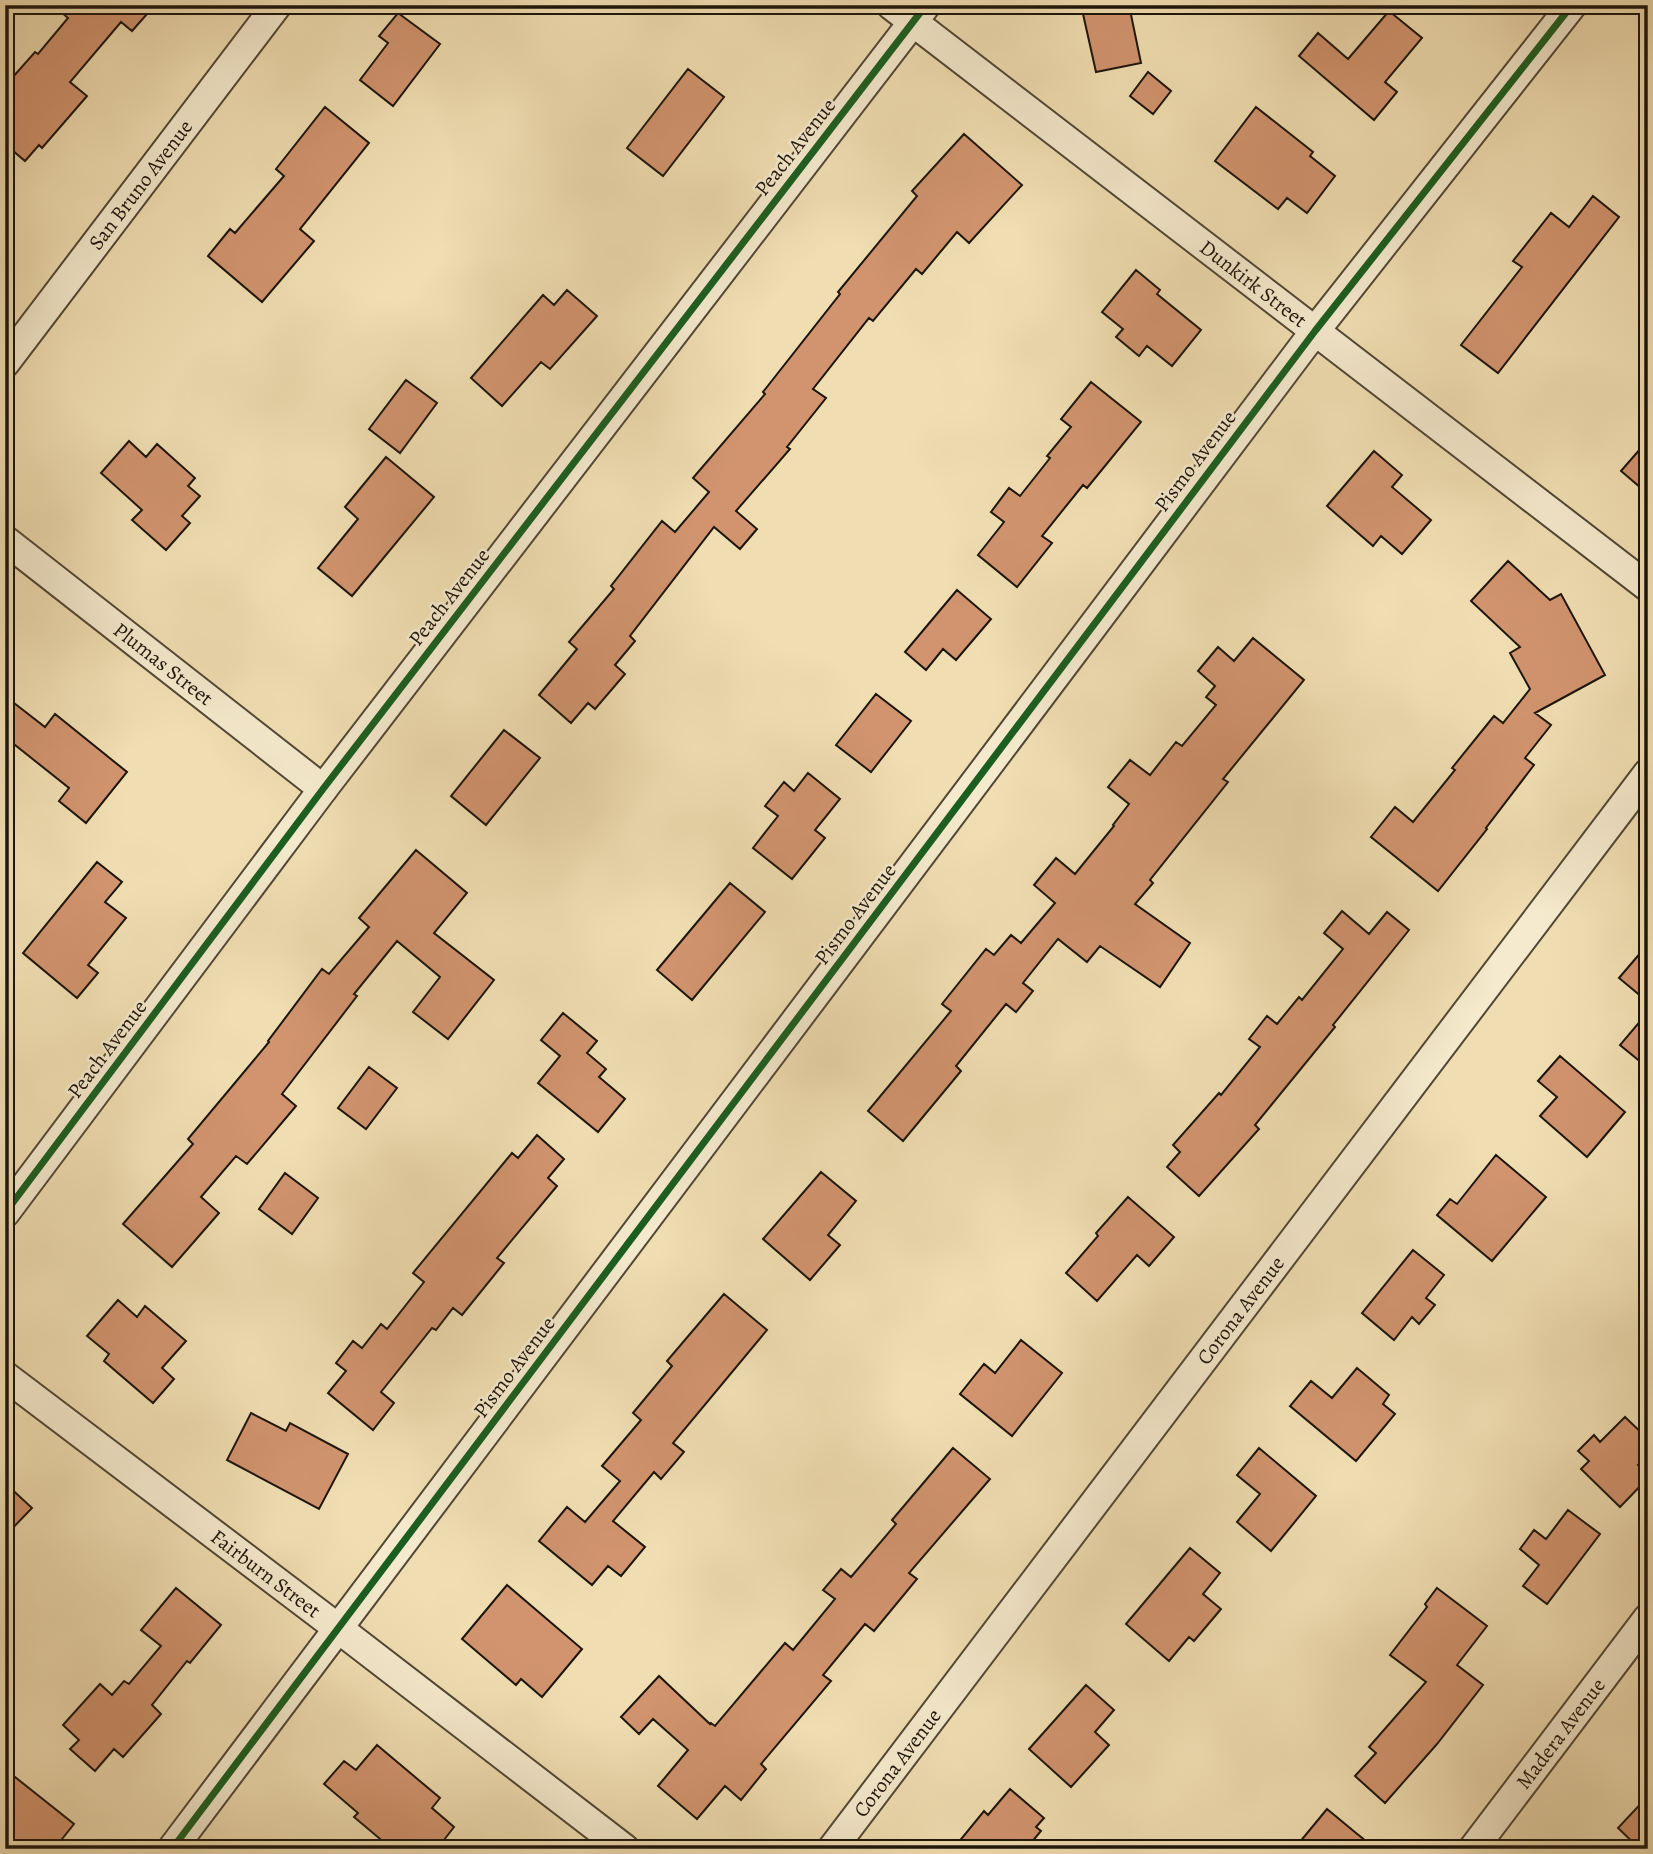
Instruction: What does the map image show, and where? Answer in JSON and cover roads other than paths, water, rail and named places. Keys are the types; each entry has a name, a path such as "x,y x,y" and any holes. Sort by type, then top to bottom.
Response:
{"street":[{"name":"San Bruno Avenue","path":"5,363 277,5"},
{"name":"Pismo Avenue","path":"172,1849 1315,331 1572,5"},
{"name":"Dunkirk Street","path":"910,11 1315,331 1648,586"},
{"name":"Peach Avenue","path":"5,1213 910,11"},
{"name":"Plumas Street","path":"5,540 323,789"},
{"name":"Corona Avenue","path":"832,1849 1648,773"},
{"name":"Fairburn Street","path":"5,1377 625,1849"},
{"name":"Madera Avenue","path":"1473,1849 1648,1618"}]}
